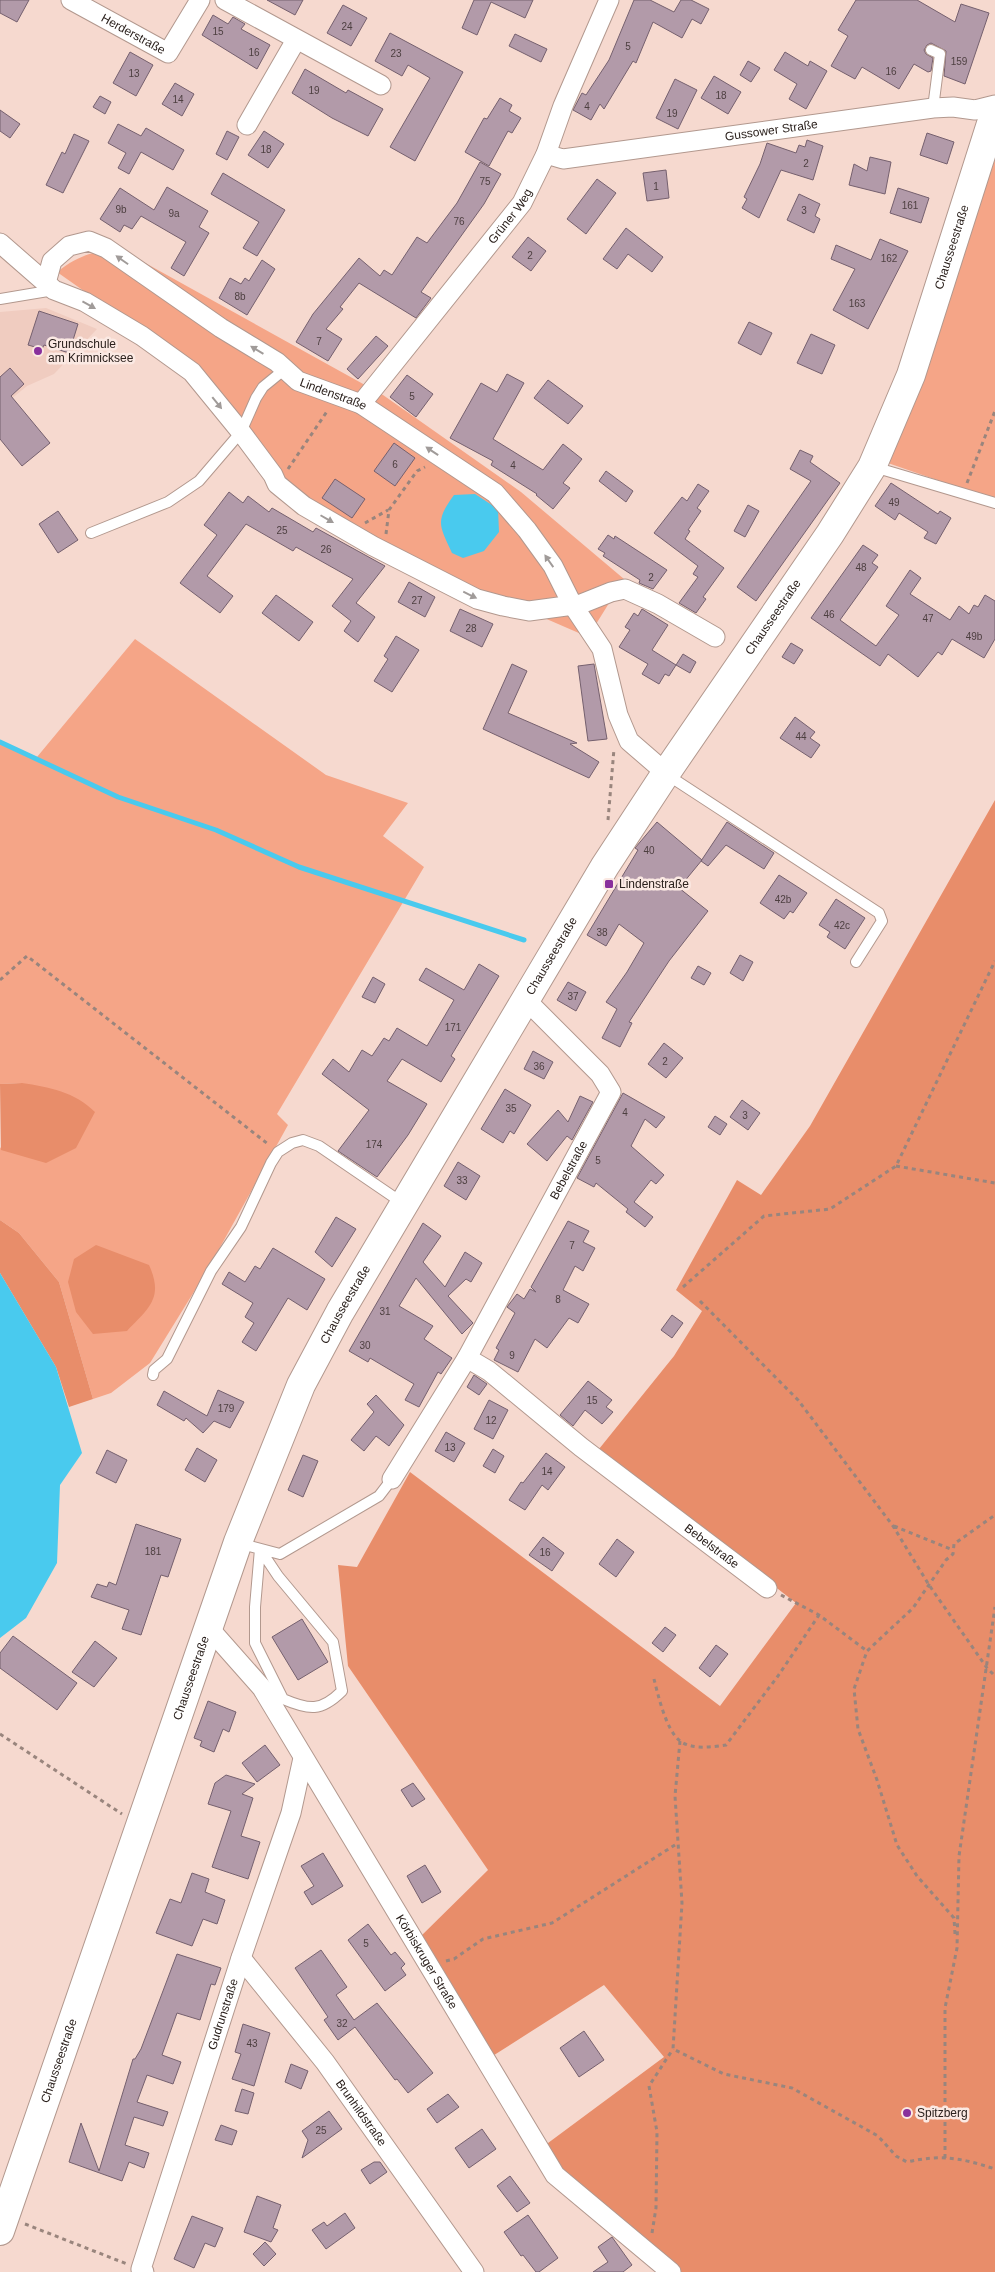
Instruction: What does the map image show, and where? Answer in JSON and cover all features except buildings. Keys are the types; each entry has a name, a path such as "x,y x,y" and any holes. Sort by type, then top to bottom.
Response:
{"main road":[{"name":"Chausseestraße","path":"3,2223 56,2074 208,1627 249,1545 301,1385 340,1312 527,1001 605,866 666,773 830,534 872,466 911,375 995,111"}],"street":[{"name":"Herderstraße","path":"71,0 168,53 200,0"},
{"path":"225,0 381,85"},
{"name":"Grüner Weg","path":"361,404 522,202 546,154 563,106 609,0"},
{"path":"247,125 296,40"},
{"name":"Gussower Straße","path":"546,154 563,158 933,108 953,107 975,110 995,105"},
{"name":"Lindenstraße","path":"50,286 52,261 69,246 89,241 106,248 221,328 277,362 298,381 337,397 361,404 494,493 527,530 553,566 572,604 602,649 618,715 629,741 666,773"},
{"path":"0,242 50,286 85,302 142,336 192,372 274,475 277,484 304,506 384,552 477,599 529,611 581,604 611,592 625,589 658,604 714,638"},
{"name":"Bebelstraße","path":"392,1479 467,1358 611,1092 600,1074 527,1001"},
{"name":"Bebelstraße","path":"467,1358 489,1371 581,1446 767,1588"},
{"name":"Körbiskruger Straße","path":"208,1627 262,1688 555,2175 671,2272"},
{"name":"Gudrunstraße","path":"143,2270 241,1958 291,1813 303,1758"},
{"name":"Brunhildstraße","path":"241,1958 325,2062 474,2272"}],"lane":[{"path":"931,50 940,54 933,108"},
{"path":"0,299 50,286"},
{"path":"91,533 168,502 199,481 241,432 260,393 285,369"},
{"path":"872,466 995,503"},
{"path":"666,773 879,913 882,921 856,962"},
{"path":"153,1375 154,1370 167,1359 211,1271 241,1228 278,1152 292,1143 303,1140 319,1146 404,1204"},
{"path":"249,1545 280,1554 379,1496 392,1479"},
{"path":"249,1545 278,1576 333,1642 342,1690 328,1704 305,1709 283,1699 255,1644 255,1607 249,1545"}],"path":[{"path":"277,484 337,397"},
{"path":"962,494 995,411"},
{"path":"349,532 389,510 417,471 441,457"},
{"path":"384,552 389,510"},
{"path":"608,828 618,715"},
{"path":"0,980 27,956 278,1152"},
{"path":"683,1287 764,1216 830,1209 896,1166 995,961"},
{"path":"896,1166 995,1183"},
{"path":"700,1301 798,1400 893,1526 928,1584 987,1668 995,1676"},
{"path":"957,1948 954,1918 917,1876 897,1844 877,1780 858,1729 854,1689 867,1651 913,1608 928,1584 953,1554 954,1544 995,1515"},
{"path":"893,1526 953,1550"},
{"path":"767,1588 819,1615 867,1651"},
{"path":"945,2158 945,2008 957,1948 959,1856 995,1607"},
{"path":"680,1741 704,1748 726,1745 778,1676 819,1615"},
{"path":"648,2254 656,2208 658,2132 649,2086 673,2049 682,1903 675,1796 680,1741 666,1716 654,1678"},
{"path":"0,1734 140,1825"},
{"path":"429,1966 454,1959 483,1938 552,1922 678,1843"},
{"path":"673,2049 724,2074 792,2088 878,2136 896,2156 907,2162 931,2156 966,2160 995,2169"},
{"path":"3,2223 143,2270"}],"shaded area":[{"path":"995,142 995,500 885,462"},
{"path":"120,249 383,395 521,492 624,579 588,637 489,594 472,590 287,489 196,370 57,272 87,255"},
{"name":"Grundschule am Krimnicksee","path":"46,308 97,329 54,374 27,386 0,408 0,312"},
{"path":"135,639 326,775 408,803 383,836 424,867 277,1114 288,1125 208,1269 150,1363 111,1393 93,1399 59,1282 19,1233 0,1220 0,1147 2,1150 22,1083 0,1084 0,741 37,757"},
{"path":"995,800 995,2272 680,2272 559,2170 544,2146 664,2057 604,1985 491,2057 419,1938 488,1870 348,1666 338,1565 357,1567 410,1472 720,1706 796,1603 599,1449 674,1356 702,1311 676,1290 737,1180 761,1195 810,1126"},
{"path":"22,1083 42,1086 70,1095 95,1112 76,1148 46,1163 1,1150 0,1084"},
{"path":"0,1220 19,1233 59,1282 93,1399 69,1407 56,1367 0,1273"},
{"path":"96,1245 149,1265 153,1276 155,1286 152,1302 142,1316 127,1331 93,1334 76,1312 68,1282 74,1259"}],"water":[{"path":"475,494 498,509 499,532 484,551 463,558 452,553 442,529 442,517 454,495"},
{"path":"0,1273 56,1367 82,1453 60,1485 57,1563 26,1618 0,1638"}],"waterway":[{"path":"0,742 118,797 216,830 299,867 524,940"}],"place":[{"name":"Grundschule am Krimnicksee","path":"38,351"},
{"name":"Lindenstraße","path":"609,884"},
{"name":"Spitzberg","path":"907,2113"}]}
